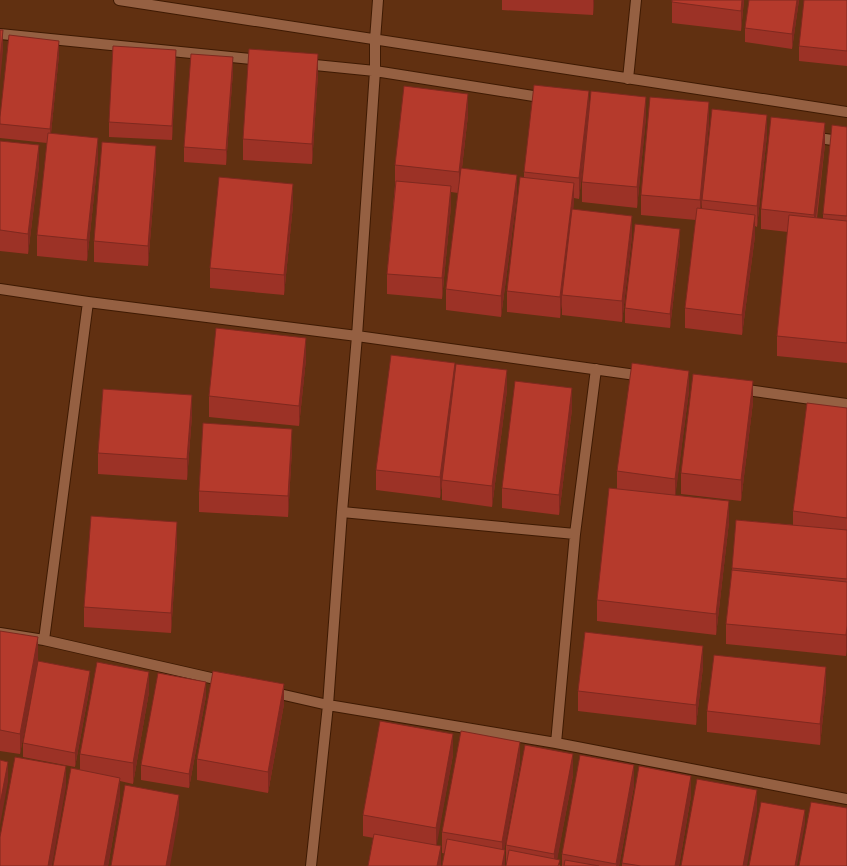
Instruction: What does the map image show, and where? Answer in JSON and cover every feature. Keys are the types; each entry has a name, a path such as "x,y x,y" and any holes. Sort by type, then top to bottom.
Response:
{"street":[{"path":"119,0 847,112"},
{"path":"311,866 328,705 357,336 375,70 375,40 378,0"},
{"path":"628,79 636,0"},
{"path":"0,34 274,61"},
{"path":"297,63 375,70 555,99"},
{"path":"800,135 847,142"},
{"path":"0,289 88,302 357,336 651,377"},
{"path":"44,640 88,302"},
{"path":"556,743 575,534 596,369"},
{"path":"730,388 847,404"},
{"path":"342,512 575,534"},
{"path":"0,633 44,640 236,684"},
{"path":"259,689 328,705 556,743 847,799"}],"building":[{"path":"672,0 742,0 741,11 672,2"},
{"path":"749,0 797,0 792,34 745,28"},
{"path":"804,0 847,0 847,51 799,46"},
{"path":"0,30 3,30 0,61"},
{"path":"9,35 59,41 50,129 0,124"},
{"path":"113,46 176,50 172,126 109,122"},
{"path":"249,49 318,54 312,144 243,139"},
{"path":"191,54 233,57 226,150 184,147"},
{"path":"534,85 589,91 579,178 524,172"},
{"path":"404,86 468,94 459,172 395,165"},
{"path":"591,91 646,97 637,187 582,182"},
{"path":"650,97 709,102 700,200 641,195"},
{"path":"712,109 767,115 757,206 702,200"},
{"path":"771,117 825,123 814,215 761,209"},
{"path":"832,125 847,127 847,216 823,214"},
{"path":"48,133 98,138 87,240 37,235"},
{"path":"0,141 39,145 28,234 0,230"},
{"path":"102,142 156,146 148,246 94,241"},
{"path":"461,168 517,175 501,296 446,289"},
{"path":"219,177 293,184 284,275 210,268"},
{"path":"520,177 574,183 560,297 507,291"},
{"path":"396,181 451,186 442,278 387,274"},
{"path":"697,208 755,215 742,315 685,308"},
{"path":"572,209 632,216 622,301 562,295"},
{"path":"789,215 847,221 847,343 777,336"},
{"path":"635,224 680,229 670,314 625,308"},
{"path":"216,328 306,338 299,406 209,396"},
{"path":"391,355 455,363 440,477 376,470"},
{"path":"632,363 689,371 675,479 617,471"},
{"path":"456,364 507,370 492,486 442,480"},
{"path":"693,374 753,381 741,480 681,473"},
{"path":"515,381 572,388 559,495 502,488"},
{"path":"103,389 192,395 187,459 98,453"},
{"path":"807,403 847,408 847,518 793,511"},
{"path":"203,423 292,429 288,496 199,491"},
{"path":"609,488 729,501 716,614 597,600"},
{"path":"91,516 177,522 171,613 84,607"},
{"path":"736,520 847,530 847,579 732,568"},
{"path":"732,570 847,582 846,635 726,624"},
{"path":"0,631 38,637 20,734 0,730"},
{"path":"585,632 703,646 696,705 578,691"},
{"path":"714,655 826,667 820,724 707,711"},
{"path":"38,661 90,671 75,753 23,743"},
{"path":"97,662 149,672 133,763 80,754"},
{"path":"213,671 284,684 268,772 197,759"},
{"path":"158,673 206,682 189,774 141,765"},
{"path":"380,721 453,734 436,828 363,815"},
{"path":"461,731 520,742 502,842 442,832"},
{"path":"525,745 573,754 554,854 506,845"},
{"path":"580,755 634,765 616,864 562,854"},
{"path":"15,757 66,766 48,866 0,866 0,837"},
{"path":"0,760 8,762 0,804"},
{"path":"639,766 691,776 675,866 641,866 622,863"},
{"path":"71,768 120,778 104,866 53,866"},
{"path":"697,779 757,790 743,866 681,866"},
{"path":"125,785 179,795 166,866 111,866"},
{"path":"761,802 805,810 795,866 749,866"},
{"path":"811,802 847,808 847,866 799,866"},
{"path":"374,834 441,846 437,866 368,866"},
{"path":"447,839 505,850 502,866 442,866"},
{"path":"509,850 560,860 558,866 506,866"},
{"path":"565,860 599,866 564,866"}]}
